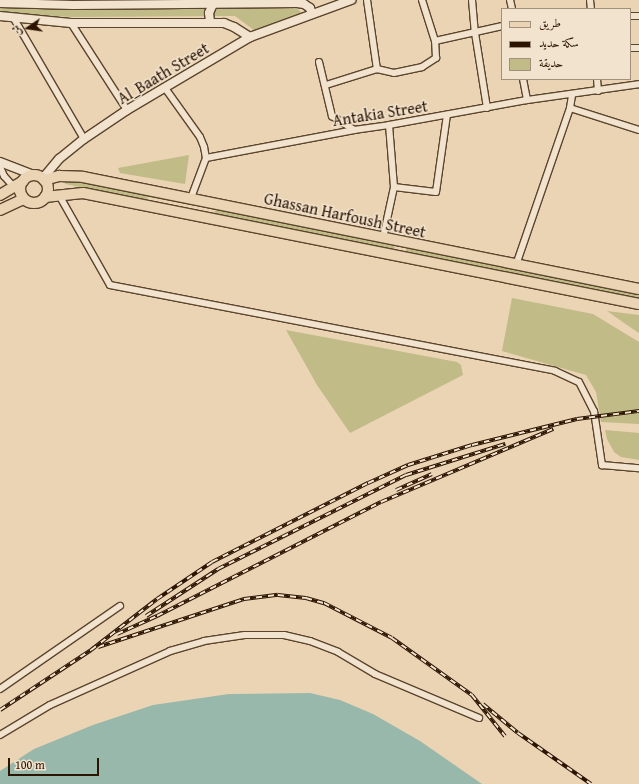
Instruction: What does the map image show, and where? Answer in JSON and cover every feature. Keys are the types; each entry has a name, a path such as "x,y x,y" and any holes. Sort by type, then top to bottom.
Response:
{"main road":[{"name":"Ghassan Harfoush Street","path":"40,178 59,176 82,177 639,289"},
{"path":"0,195 23,181 40,178 48,190 42,201 33,203 23,197 20,188 23,181"},
{"name":"Ghassan Harfoush Street","path":"45,197 83,193 639,304"},
{"path":"0,210 23,197"},
{"path":"139,204 170,205 199,212 204,210 206,207 204,201"},
{"path":"398,255 401,242"}],"street":[{"name":"Al_Baath Street","path":"40,178 59,159 127,110 250,37 351,0"},
{"path":"366,0 377,69"},
{"path":"326,85 377,69 394,74 422,67 436,58 435,41 422,0"},
{"path":"472,0 475,33 487,108"},
{"path":"0,3 73,5 213,4 224,2 297,3 304,4 310,8 312,14"},
{"path":"210,22 209,13 213,4"},
{"path":"0,16 71,23 210,22 229,25 250,37"},
{"path":"13,17 84,140"},
{"path":"71,23 127,110"},
{"path":"435,41 501,26"},
{"path":"319,62 326,85 332,116 354,130"},
{"path":"524,80 527,100"},
{"path":"597,80 598,91"},
{"name":"Antakia Street","path":"206,158 354,130 527,100 639,84"},
{"path":"166,88 200,138 204,147 206,158 191,198"},
{"path":"516,265 570,108 572,94"},
{"path":"570,108 639,130"},
{"path":"394,187 436,192 447,115"},
{"path":"383,238 394,187 389,125"},
{"path":"0,162 40,178"},
{"path":"0,167 4,176 23,197"},
{"path":"60,195 110,285 555,371 580,382 594,411 602,465 639,468"},
{"path":"0,689 120,606"},
{"path":"0,735 50,704 170,651 204,641 245,635 284,635 310,641 338,652 375,674 478,718"}],"green space":[{"path":"0,6 295,7 302,13 255,31 235,16 73,17 0,13"},
{"path":"189,155 185,184 120,173 118,168"},
{"path":"66,179 195,206 148,197 145,200 65,184 64,180"},
{"path":"217,209 394,246 395,248 394,250 216,215 214,212"},
{"path":"408,248 639,295 639,300 406,253 406,249"},
{"path":"512,298 593,314 639,342 639,424 601,422 596,392 586,375 502,351"},
{"path":"607,311 639,315 639,333 627,325"},
{"path":"286,330 457,362 461,365 463,375 350,433 317,385"},
{"path":"605,430 639,433 639,460 621,457 614,452 607,439"}],"shaded area":[{"path":"310,693 340,700 373,714 420,741 482,784 0,784 0,771 34,749 93,725 153,705 229,694"}],"railway":[{"path":"0,710 91,650 157,599 212,562 368,483 408,465 472,445 577,419 639,411"},
{"path":"117,634 157,616 381,502 553,429"},
{"path":"146,616 218,569 406,475 505,444"},
{"path":"396,490 432,474"},
{"path":"98,647 244,599 278,595 306,598 324,603 392,638 472,695 505,736"},
{"path":"483,704 518,733 591,784"}]}
